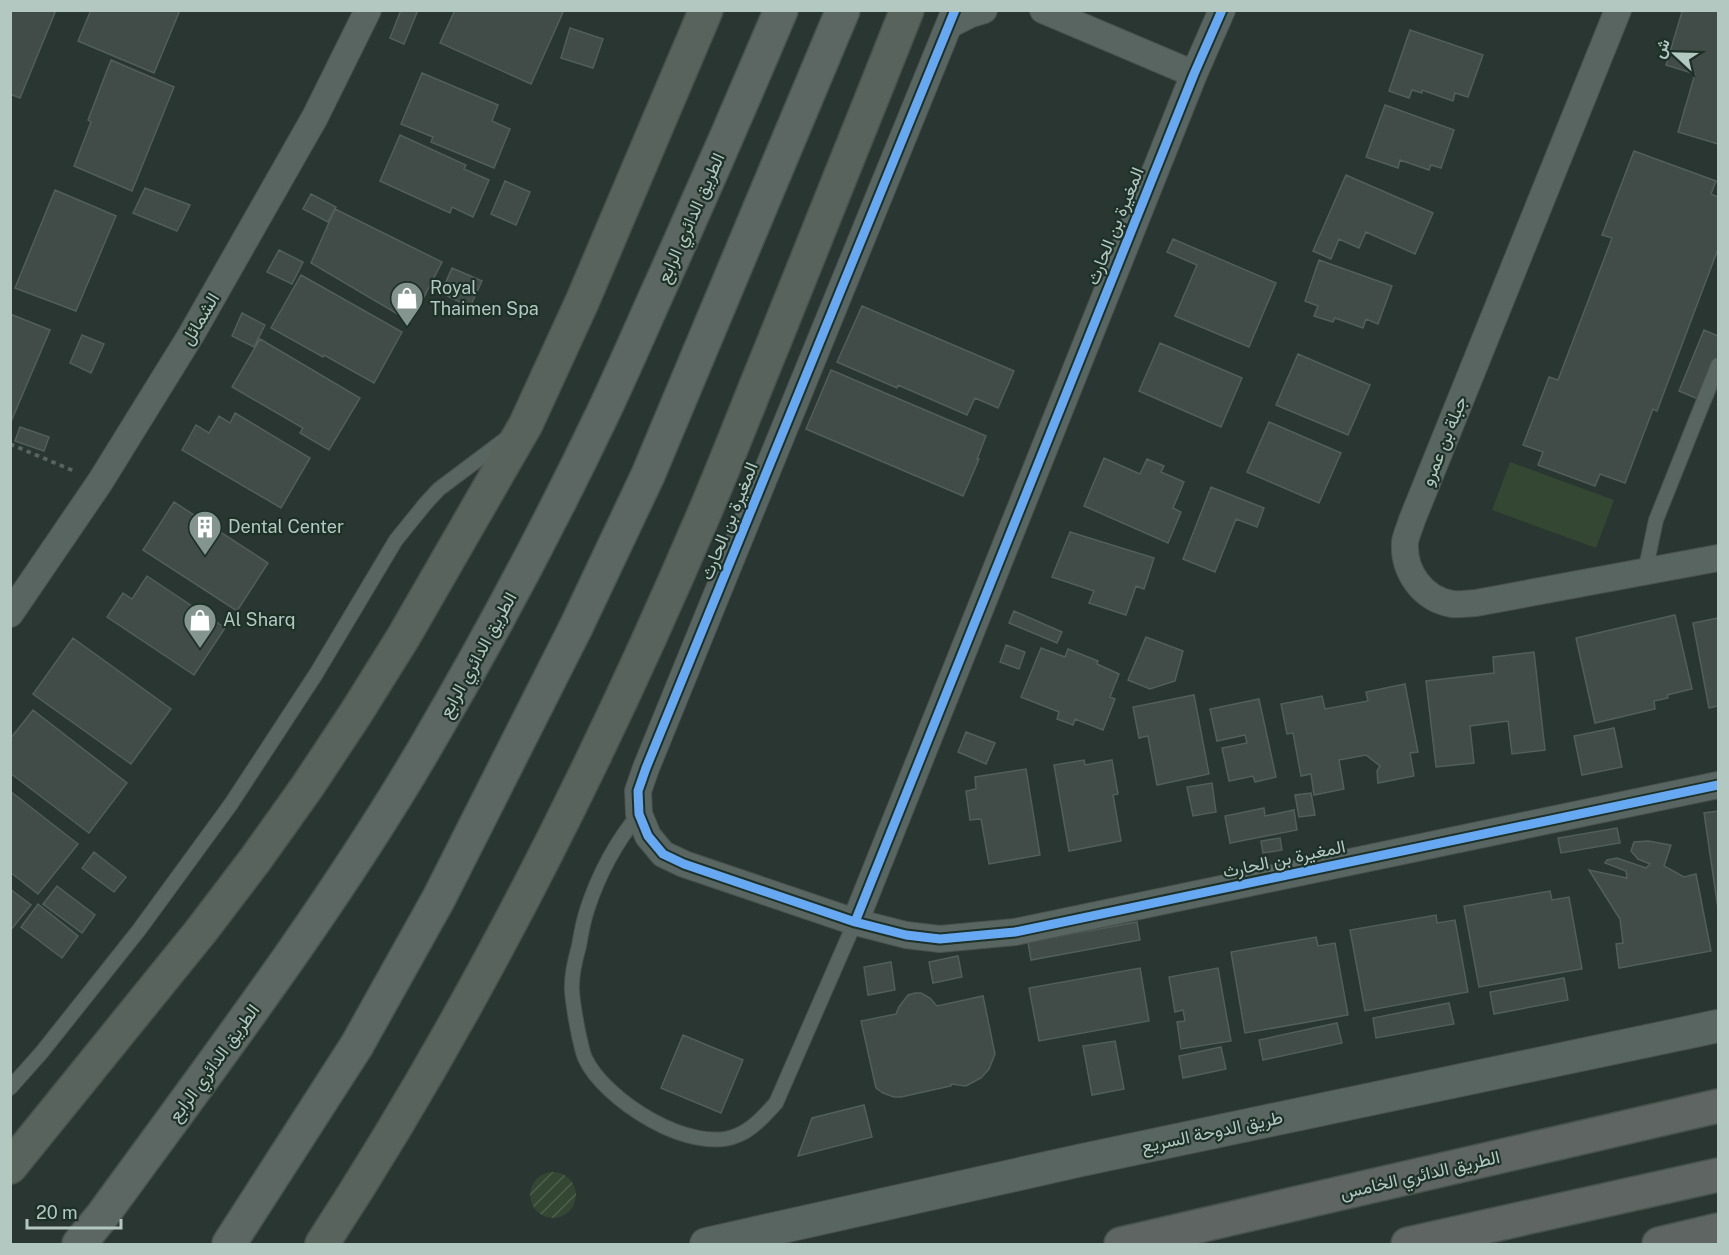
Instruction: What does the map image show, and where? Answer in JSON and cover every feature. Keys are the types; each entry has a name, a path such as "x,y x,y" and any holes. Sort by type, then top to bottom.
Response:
{"highway":[{"name":"الطريق الدائري الخامس","path":"1121,1245 1719,1106"},
{"path":"1408,1245 1719,1176"},
{"path":"1659,1245 1719,1230"}],"main road":[{"path":"10,1167 201,931 255,860 307,787 404,636 526,424 582,302 706,10"},
{"name":"الطريق الدائري الرابع","path":"79,1245 271,984 328,900 425,748 492,631 550,522 605,410 781,10"},
{"path":"229,1245 357,1045 439,898 576,627 648,475 843,10"},
{"path":"322,1245 366,1176 464,1009 521,904 605,734 705,513 907,10"}],"street":[{"name":"الشمائل","path":"10,614 100,482 191,335 315,117 368,10"},
{"name":"المغيرة بن الحارث","path":"984,10 952,18 646,768 638,791 639,814 648,836 663,854 684,864 855,922 906,935 940,939 1014,932 1719,785"},
{"path":"1043,10 1194,74"},
{"name":"المغيرة بن الحارث","path":"855,922 1194,74 1222,10"},
{"name":"جبلة بن عمرو","path":"1618,10 1405,541 1406,563 1416,583 1433,597 1454,604 1476,603 1719,558"},
{"name":"طريق الدوحة السريع","path":"706,1245 1093,1157 1719,1026"}],"lane":[{"path":"1645,572 1656,520 1719,365"},
{"path":"10,1088 42,1052 139,930 231,804 316,674 396,540 439,489 526,424"},
{"path":"639,814 618,842 587,910 575,960 572,989 585,1058 603,1083 644,1117 678,1132 710,1141 737,1136 759,1121 776,1103 855,922"}],"path":[{"path":"10,444 100,482"}],"green space":[{"path":"1510,462 1614,500 1596,548 1492,510"},
{"path":"553,1172 569,1179 576,1195 569,1211 553,1218 537,1211 530,1195 537,1179"}],"building":[{"path":"10,10 56,10 20,98 10,94"},
{"path":"91,10 180,10 154,73 78,41"},
{"path":"401,10 418,10 404,44 390,38"},
{"path":"455,10 564,10 531,84 440,43"},
{"path":"1676,10 1718,10 1718,144 1678,132 1695,74 1666,65 1682,12"},
{"path":"570,28 603,39 593,68 561,58"},
{"path":"1410,30 1483,55 1468,97 1455,93 1453,101 1422,90 1422,93 1412,90 1409,98 1389,91"},
{"path":"111,60 174,87 132,191 74,166 91,122 88,120"},
{"path":"422,73 498,105 492,121 510,129 494,168 431,142 433,137 401,124"},
{"path":"1385,105 1454,130 1441,168 1431,165 1429,170 1400,160 1398,168 1366,157"},
{"path":"400,135 466,165 464,169 489,180 473,217 452,207 450,213 380,181"},
{"path":"1634,151 1716,181 1711,194 1718,197 1718,249 1657,411 1653,409 1625,483 1600,474 1595,486 1538,465 1543,452 1523,445 1549,377 1558,380 1612,238 1602,235"},
{"path":"1346,175 1433,213 1415,254 1366,232 1359,248 1339,239 1331,259 1313,251"},
{"path":"505,181 530,192 516,225 491,214"},
{"path":"145,188 190,205 177,231 133,213"},
{"path":"55,190 116,216 76,311 15,288"},
{"path":"311,194 336,207 328,222 303,209"},
{"path":"335,209 442,262 411,322 311,263"},
{"path":"1173,239 1276,283 1249,347 1175,316 1197,265 1167,252"},
{"path":"279,250 303,262 292,284 267,272"},
{"path":"1319,260 1392,286 1378,324 1366,319 1363,328 1335,318 1333,322 1314,316 1318,306 1305,301"},
{"path":"452,268 482,281 470,307 441,293"},
{"path":"301,275 402,332 374,383 271,328"},
{"path":"862,306 1014,371 998,408 975,398 967,415 837,362"},
{"path":"242,313 265,325 254,347 232,336"},
{"path":"10,314 50,330 10,424"},
{"path":"1704,330 1718,336 1718,385 1710,404 1679,391"},
{"path":"82,335 104,344 91,373 70,363"},
{"path":"260,339 360,398 329,450 300,433 303,428 232,387"},
{"path":"1160,343 1242,378 1221,427 1139,391"},
{"path":"1298,354 1370,385 1348,435 1276,405"},
{"path":"831,370 986,436 963,496 806,429"},
{"path":"235,413 310,458 281,508 182,450 196,425 209,433 219,416 230,423"},
{"path":"1269,422 1341,453 1319,503 1247,472"},
{"path":"20,427 49,437 44,451 15,441"},
{"path":"1104,458 1140,474 1147,459 1164,466 1161,472 1184,482 1173,508 1181,512 1168,543 1084,506"},
{"path":"1211,487 1264,508 1257,527 1236,519 1215,572 1183,559"},
{"name":"Dental Center","path":"174,502 268,563 237,611 143,550"},
{"path":"1070,532 1154,558 1144,589 1136,586 1126,615 1089,603 1094,591 1052,577"},
{"path":"147,576 225,628 194,675 107,617 123,593 132,599"},
{"path":"1014,611 1062,632 1057,643 1009,623"},
{"path":"1675,615 1692,689 1667,695 1668,698 1654,701 1655,709 1595,723 1576,638"},
{"path":"1718,618 1718,706 1709,708 1693,623"},
{"path":"1146,637 1183,651 1175,681 1150,689 1128,680"},
{"path":"73,638 171,709 131,764 33,694"},
{"path":"1006,645 1025,652 1019,669 1000,662"},
{"path":"1041,648 1065,657 1068,649 1098,661 1097,664 1119,674 1110,697 1115,699 1103,730 1075,719 1073,725 1057,719 1059,712 1021,697"},
{"path":"1534,652 1545,750 1512,754 1508,721 1470,726 1474,763 1436,767 1426,681 1494,673 1493,657"},
{"path":"1405,684 1418,752 1410,753 1414,776 1378,783 1377,771 1380,766 1366,755 1339,760 1344,789 1314,795 1311,774 1301,776 1293,733 1287,734 1281,704 1322,696 1325,709 1368,701 1366,692"},
{"path":"1194,695 1209,774 1157,785 1148,736 1139,738 1133,707"},
{"path":"1259,699 1276,777 1255,782 1253,776 1229,781 1222,748 1247,743 1245,735 1217,741 1210,709"},
{"path":"33,710 127,783 89,833 10,773 10,739"},
{"path":"1614,728 1622,767 1582,775 1574,736"},
{"path":"966,732 995,743 986,764 958,752"},
{"path":"1084,760 1085,765 1112,760 1118,794 1113,795 1121,841 1069,851 1054,765"},
{"path":"1026,769 1040,855 989,864 981,819 970,820 966,791 976,789 975,777"},
{"path":"1212,783 1216,812 1193,816 1187,787"},
{"path":"10,791 78,844 38,894 10,872"},
{"path":"1311,793 1315,815 1299,817 1295,795"},
{"path":"1264,808 1265,816 1294,810 1297,830 1230,843 1225,816"},
{"path":"1718,811 1718,909 1704,813"},
{"path":"1617,828 1620,843 1561,853 1558,838"},
{"path":"1280,838 1282,850 1263,853 1261,841"},
{"path":"1648,841 1671,845 1664,866 1684,877 1696,874 1711,951 1619,968 1616,944 1623,943 1620,919 1589,870 1627,878 1626,871 1605,863 1607,860 1617,858 1646,868 1650,864 1638,859 1631,851 1634,842"},
{"path":"94,852 126,877 114,892 82,868"},
{"path":"57,886 95,915 82,933 43,904"},
{"path":"10,889 31,905 10,931"},
{"path":"1550,891 1552,900 1569,897 1582,969 1479,987 1464,906"},
{"path":"38,904 78,936 62,958 21,927"},
{"path":"1436,915 1437,923 1455,920 1468,992 1365,1011 1350,930"},
{"path":"1137,922 1140,940 1031,960 1028,942"},
{"path":"1316,937 1318,946 1335,943 1348,1015 1245,1033 1231,952"},
{"path":"958,956 962,977 933,983 929,962"},
{"path":"891,962 895,990 868,995 864,967"},
{"path":"1140,968 1149,1021 1039,1041 1029,988"},
{"path":"1218,968 1231,1041 1181,1049 1177,1022 1185,1021 1183,1010 1175,1012 1169,977"},
{"path":"1564,978 1568,1000 1494,1014 1490,992"},
{"path":"921,993 930,998 937,1006 983,996 995,1054 989,1069 981,1078 966,1086 951,1084 951,1086 901,1097 894,1097 876,1088 861,1021 896,1014 908,995"},
{"path":"1449,1003 1454,1024 1376,1038 1373,1018"},
{"path":"1337,1023 1342,1043 1263,1060 1259,1040"},
{"path":"683,1035 743,1060 721,1113 661,1088"},
{"path":"1115,1041 1124,1089 1092,1095 1083,1046"},
{"path":"1221,1047 1226,1069 1183,1078 1179,1056"},
{"path":"864,1105 872,1137 798,1156 812,1118"}],"cycle path":[{"path":"855,922 684,864 663,854 648,836 639,814 638,791 955,10"},
{"path":"1222,10 1194,74 855,922 906,935 940,939 1015,932 1718,785"}],"place":[{"name":"Royal Thaimen Spa","path":"407,327"},
{"name":"Dental Center","path":"205,556"},
{"name":"Al Sharq","path":"200,649"}]}
